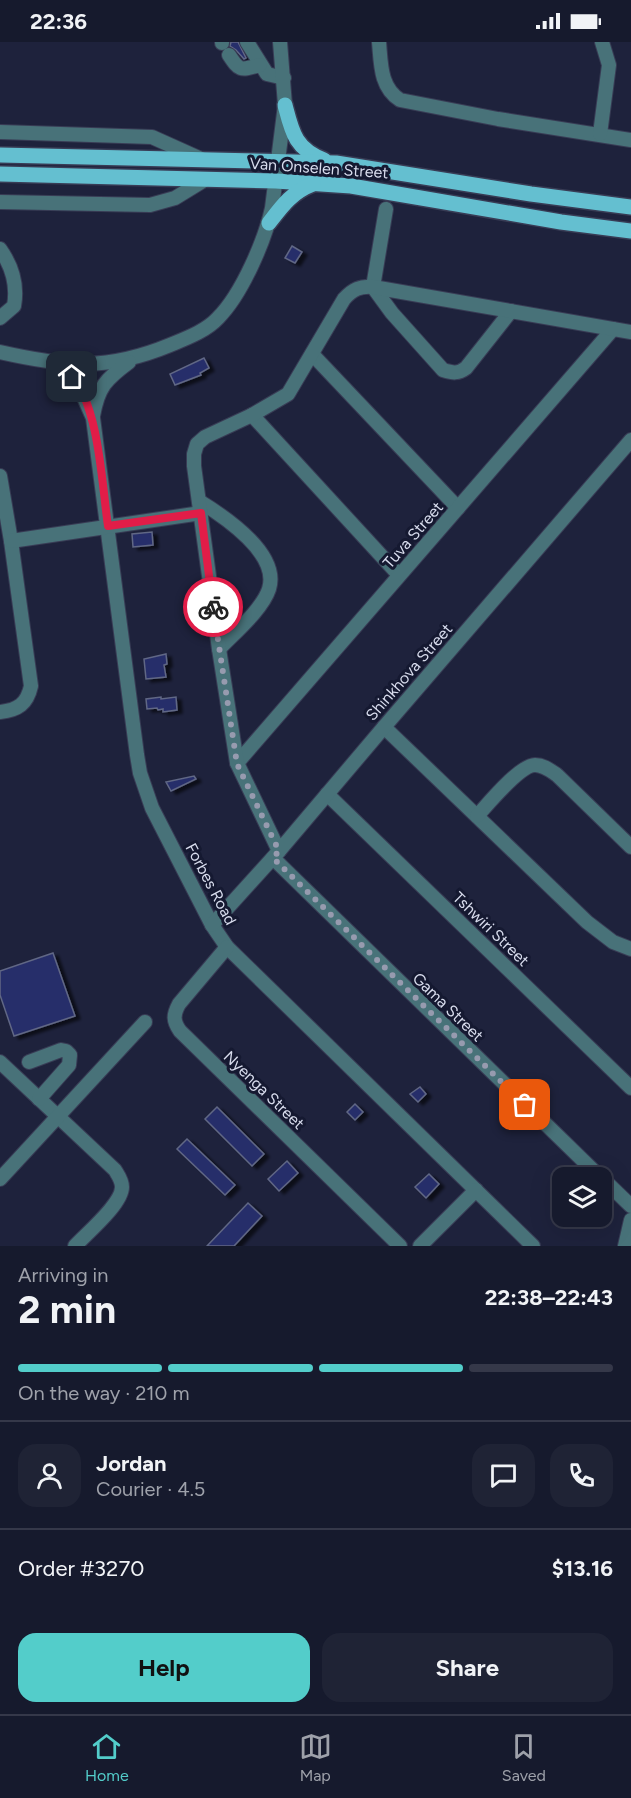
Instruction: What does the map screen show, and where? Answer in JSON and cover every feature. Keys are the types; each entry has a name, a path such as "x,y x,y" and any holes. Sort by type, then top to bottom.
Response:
{"main road":[{"path":"285,105 298,144 313,155 336,163"},
{"name":"Van Onselen Street","path":"0,155 336,163 531,195 631,207"},
{"name":"Van Onselen Street","path":"0,174 316,183 386,190 561,222 631,231"},
{"path":"269,223 295,193 316,183"}],"street":[{"path":"247,42 267,74 284,78"},
{"path":"0,352 52,363 88,365 134,358 190,336 219,317 233,299 269,223 285,105 280,42"},
{"path":"379,42 384,81 393,95 400,100 498,119 631,140"},
{"path":"600,134 609,64 602,42"},
{"path":"224,47 240,69 260,65"},
{"path":"0,132 152,137 201,159"},
{"path":"0,202 150,205 175,198 206,179"},
{"path":"386,209 373,287 392,313 443,370 459,373 466,368 483,350 511,311"},
{"path":"0,249 10,264 16,293 14,306 0,318"},
{"path":"373,287 631,332"},
{"name":"Gama Street","path":"373,287 356,289 344,299 288,394 252,415 213,433 197,444 194,454 219,649 237,764 276,855 590,1167"},
{"name":"Tuva Street","path":"237,764 613,329"},
{"path":"312,354 458,508"},
{"name":"Forbes Road","path":"134,358 114,373 102,386 96,399 93,418 140,773 152,808 212,925 227,947 533,1246"},
{"name":"Forbes Road","path":"52,363 76,382 93,418"},
{"path":"252,415 399,575"},
{"name":"Shinkhova Street","path":"212,925 276,855 631,440"},
{"path":"0,476 31,686 24,704 0,712"},
{"path":"11,542 108,526 200,507 226,519 266,559 270,569 269,590 257,608 219,649"},
{"path":"384,727 600,934 612,942 631,949"},
{"path":"477,816 524,768 537,765 557,775 631,848"},
{"name":"Tshwiri Street","path":"327,794 631,1088"},
{"name":"Nyenga Street","path":"227,947 179,1004 175,1012 175,1024 188,1040 400,1246"},
{"path":"0,1179 145,1022"},
{"path":"29,1062 61,1050 66,1051 69,1055 69,1065 39,1099"},
{"path":"0,1062 115,1170 121,1180 122,1188 116,1202 75,1246"},
{"name":"Gama Street","path":"612,1188 631,1206"},
{"path":"420,1246 476,1190"},
{"path":"625,1246 631,1220"}],"building":[{"path":"231,42 238,42 246,58 244,59 230,46"},
{"path":"292,246 302,252 295,263 285,258"},
{"path":"204,358 209,368 200,373 201,375 175,385 170,374"},
{"path":"152,532 153,545 133,547 132,534"},
{"path":"166,654 167,664 164,665 166,677 146,679 144,659"},
{"path":"161,697 161,699 176,697 177,710 163,712 163,709 147,709 146,699"},
{"path":"194,776 196,779 171,791 166,782"},
{"path":"53,953 75,1016 14,1036 0,995 0,971"},
{"path":"420,1087 426,1094 418,1102 410,1094"},
{"path":"355,1104 363,1112 355,1120 347,1112"},
{"path":"217,1107 264,1154 252,1166 205,1119"},
{"path":"187,1139 235,1185 225,1195 177,1149"},
{"path":"287,1161 298,1173 279,1191 268,1179"},
{"path":"429,1174 439,1184 426,1198 415,1187"},
{"path":"248,1203 262,1216 234,1246 207,1246"}],"way so far":[{"path":"213,607 237,764 279,851 273,858 525,1105"}],"route":[{"path":"72,377 83,392 93,418 108,526 201,513 213,607"}]}
